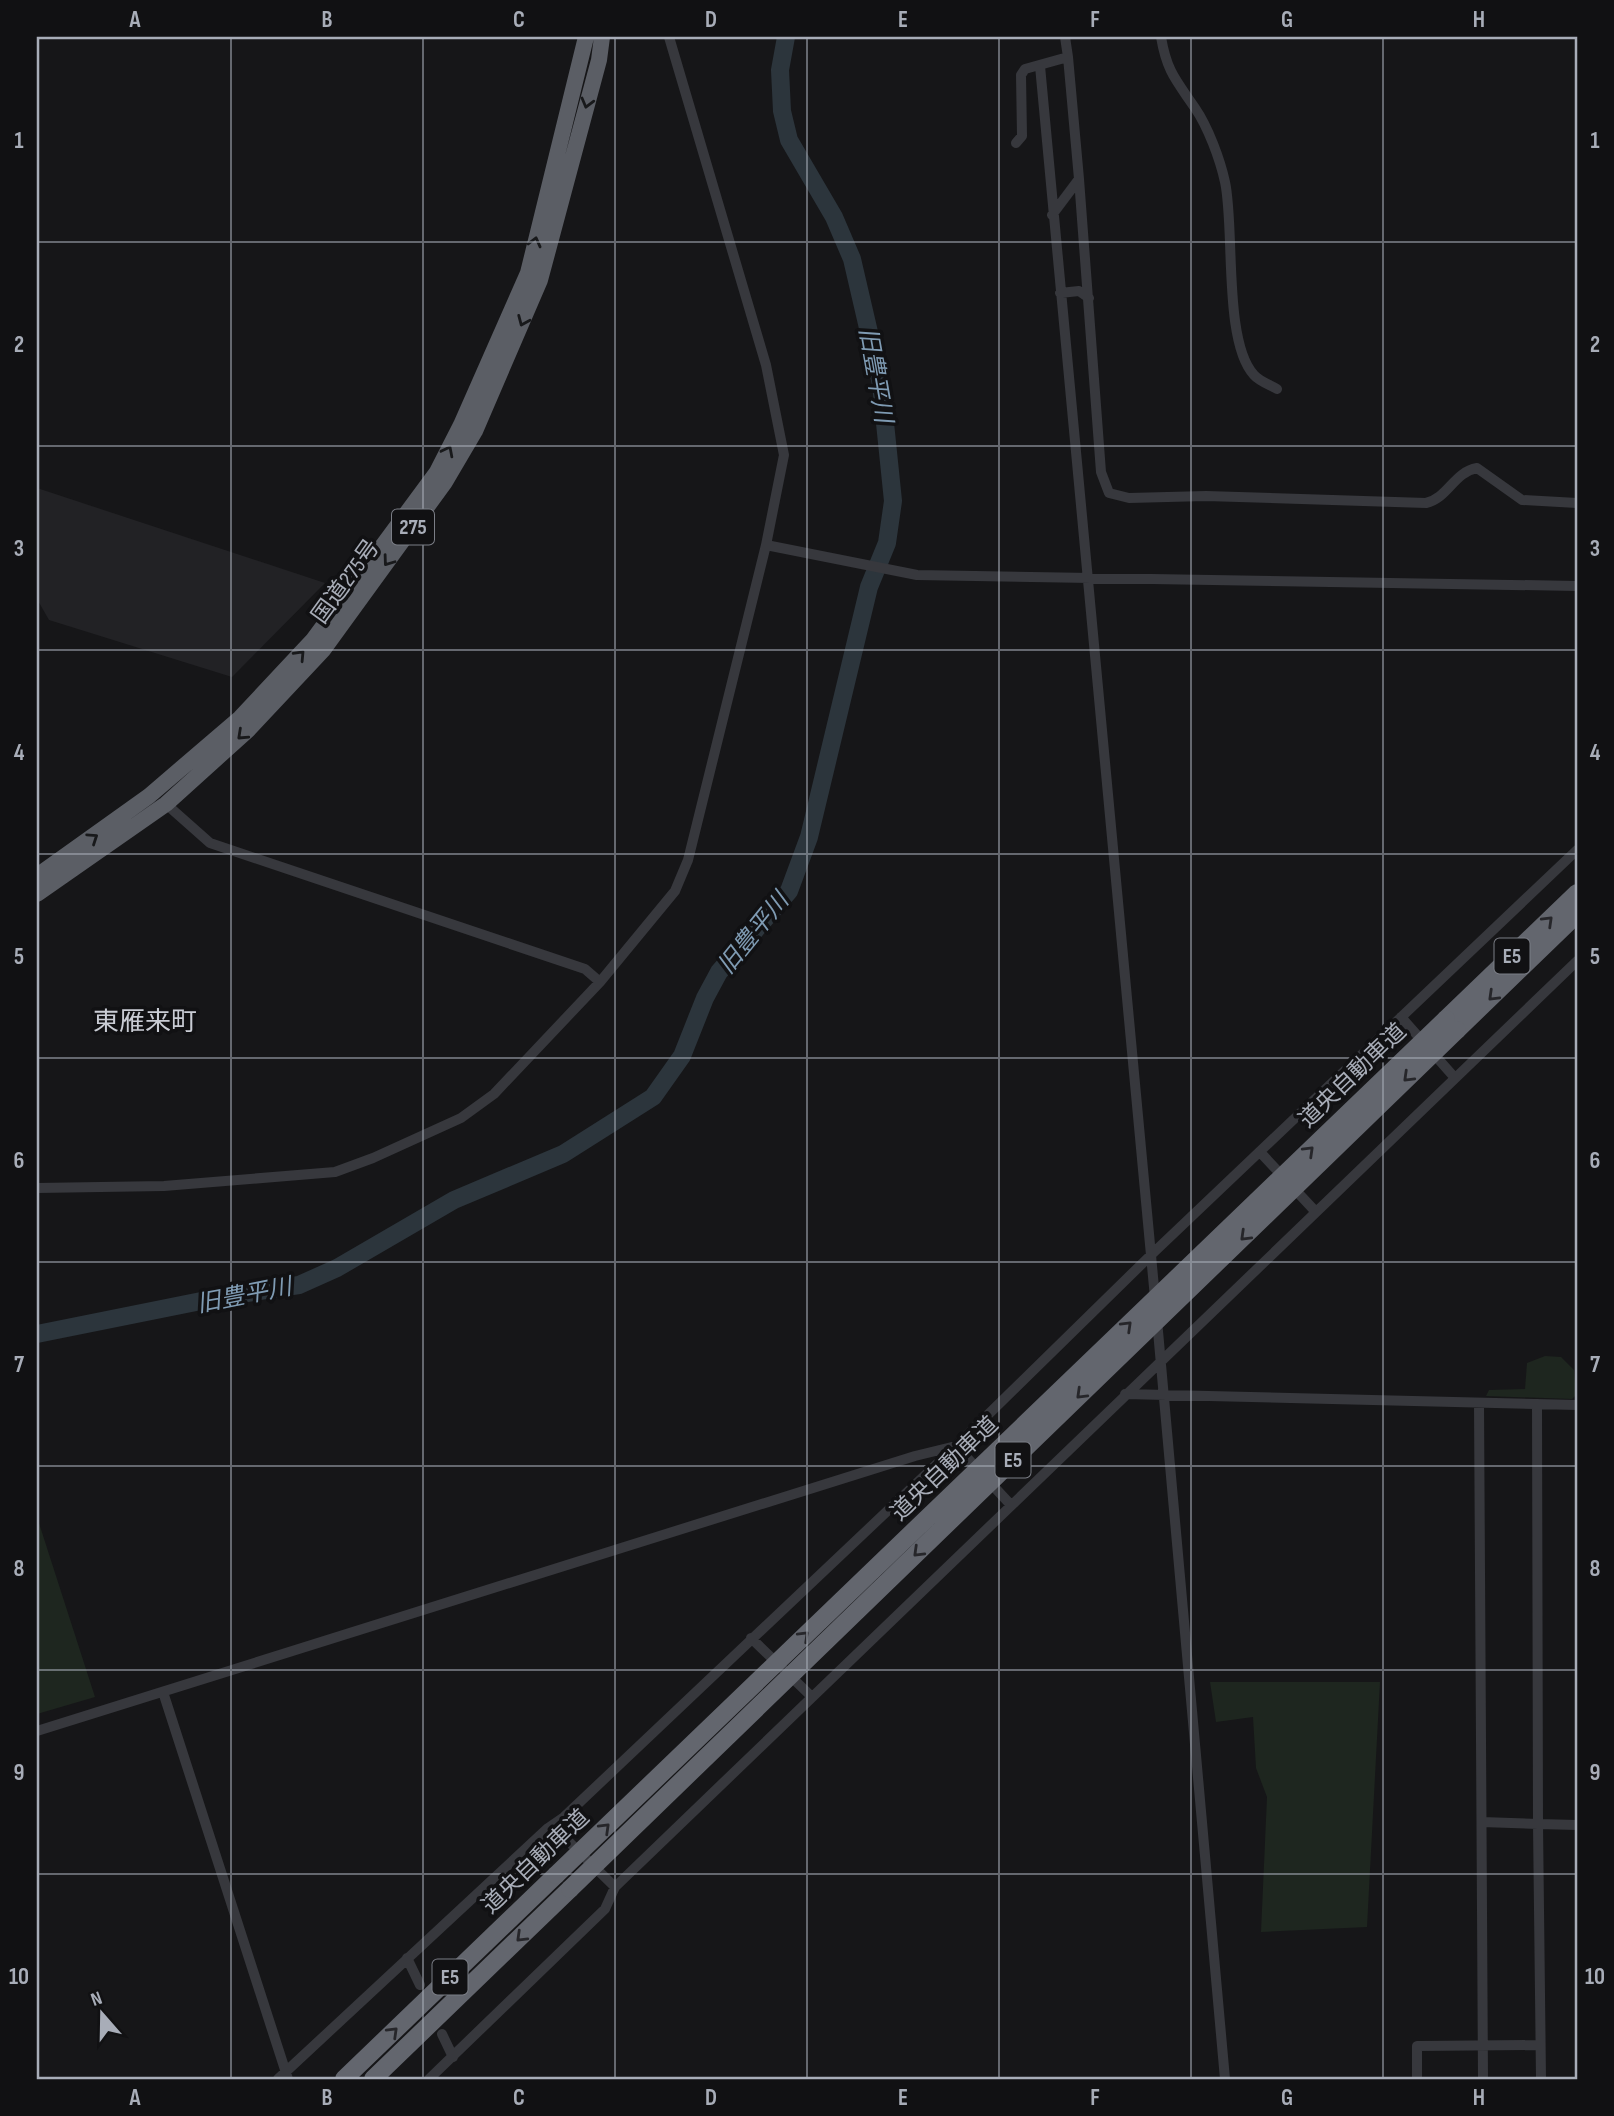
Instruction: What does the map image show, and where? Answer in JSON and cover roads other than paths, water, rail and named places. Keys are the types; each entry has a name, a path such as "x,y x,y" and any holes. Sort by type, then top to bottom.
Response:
{"highway":[{"name":"国道275号","path":"37,876 149,796 240,718 313,640 437,472 461,425 528,272 586,37"},
{"name":"国道275号","path":"37,894 166,804 248,730 323,650 468,446 540,279 599,60 602,37"},
{"name":"道央自動車道","path":"373,2079 1452,1025 1577,893"},
{"name":"道央自動車道","path":"344,2079 1452,1025 1577,914"}],"street":[{"path":"37,1188 164,1186 334,1172 461,1118 494,1094 600,982 675,891 688,860 766,545 783,456 766,365 668,37"},
{"path":"1065,37 1089,298 1101,472 1109,494 1129,498 1220,496 1426,503 1443,496 1463,473 1477,468 1485,471 1522,500 1577,503"},
{"path":"1161,37 1165,60 1180,90 1195,108 1225,182 1229,259 1241,352 1254,376 1277,389"},
{"path":"1016,143 1022,136 1019,80 1025,69 1068,57"},
{"path":"1040,66 1052,216 1089,578 1110,836 1152,1254 1225,2079"},
{"path":"1052,216 1079,179"},
{"path":"1060,293 1079,291 1089,298"},
{"path":"766,545 899,574 1577,586"},
{"path":"166,804 210,843 586,970 600,982"},
{"path":"163,1692 284,2077 407,1958 548,1828 564,1817 956,1446 1152,1254 1577,850"},
{"path":"429,2079 605,1909 615,1887 811,1696 1577,961"},
{"path":"1401,1017 1455,1078"},
{"path":"1260,1152 1315,1211"},
{"path":"1125,1394 1165,1398 1577,1405"},
{"path":"1479,1403 1478,1606 1481,1622 1483,2079"},
{"path":"1537,1404 1541,2079"},
{"path":"956,1446 1010,1504"},
{"path":"37,1731 915,1456 956,1446"},
{"path":"751,1638 811,1696"},
{"path":"1482,1822 1577,1825"},
{"path":"548,1828 566,1839 615,1887"},
{"path":"407,1958 420,1985"},
{"path":"442,2034 453,2057"},
{"path":"1417,2079 1417,2046 1540,2045"}],"waterway":[{"name":"旧豊平川","path":"37,1334 221,1297 299,1285 337,1268 454,1200 563,1154 653,1097 682,1056 705,998 719,972 789,891 809,837 869,587 887,543 893,501 881,384 852,259 834,217 789,140 782,111 780,70 786,37"}],"district":[{"name":"東雁来町","path":"145,1021"}]}
